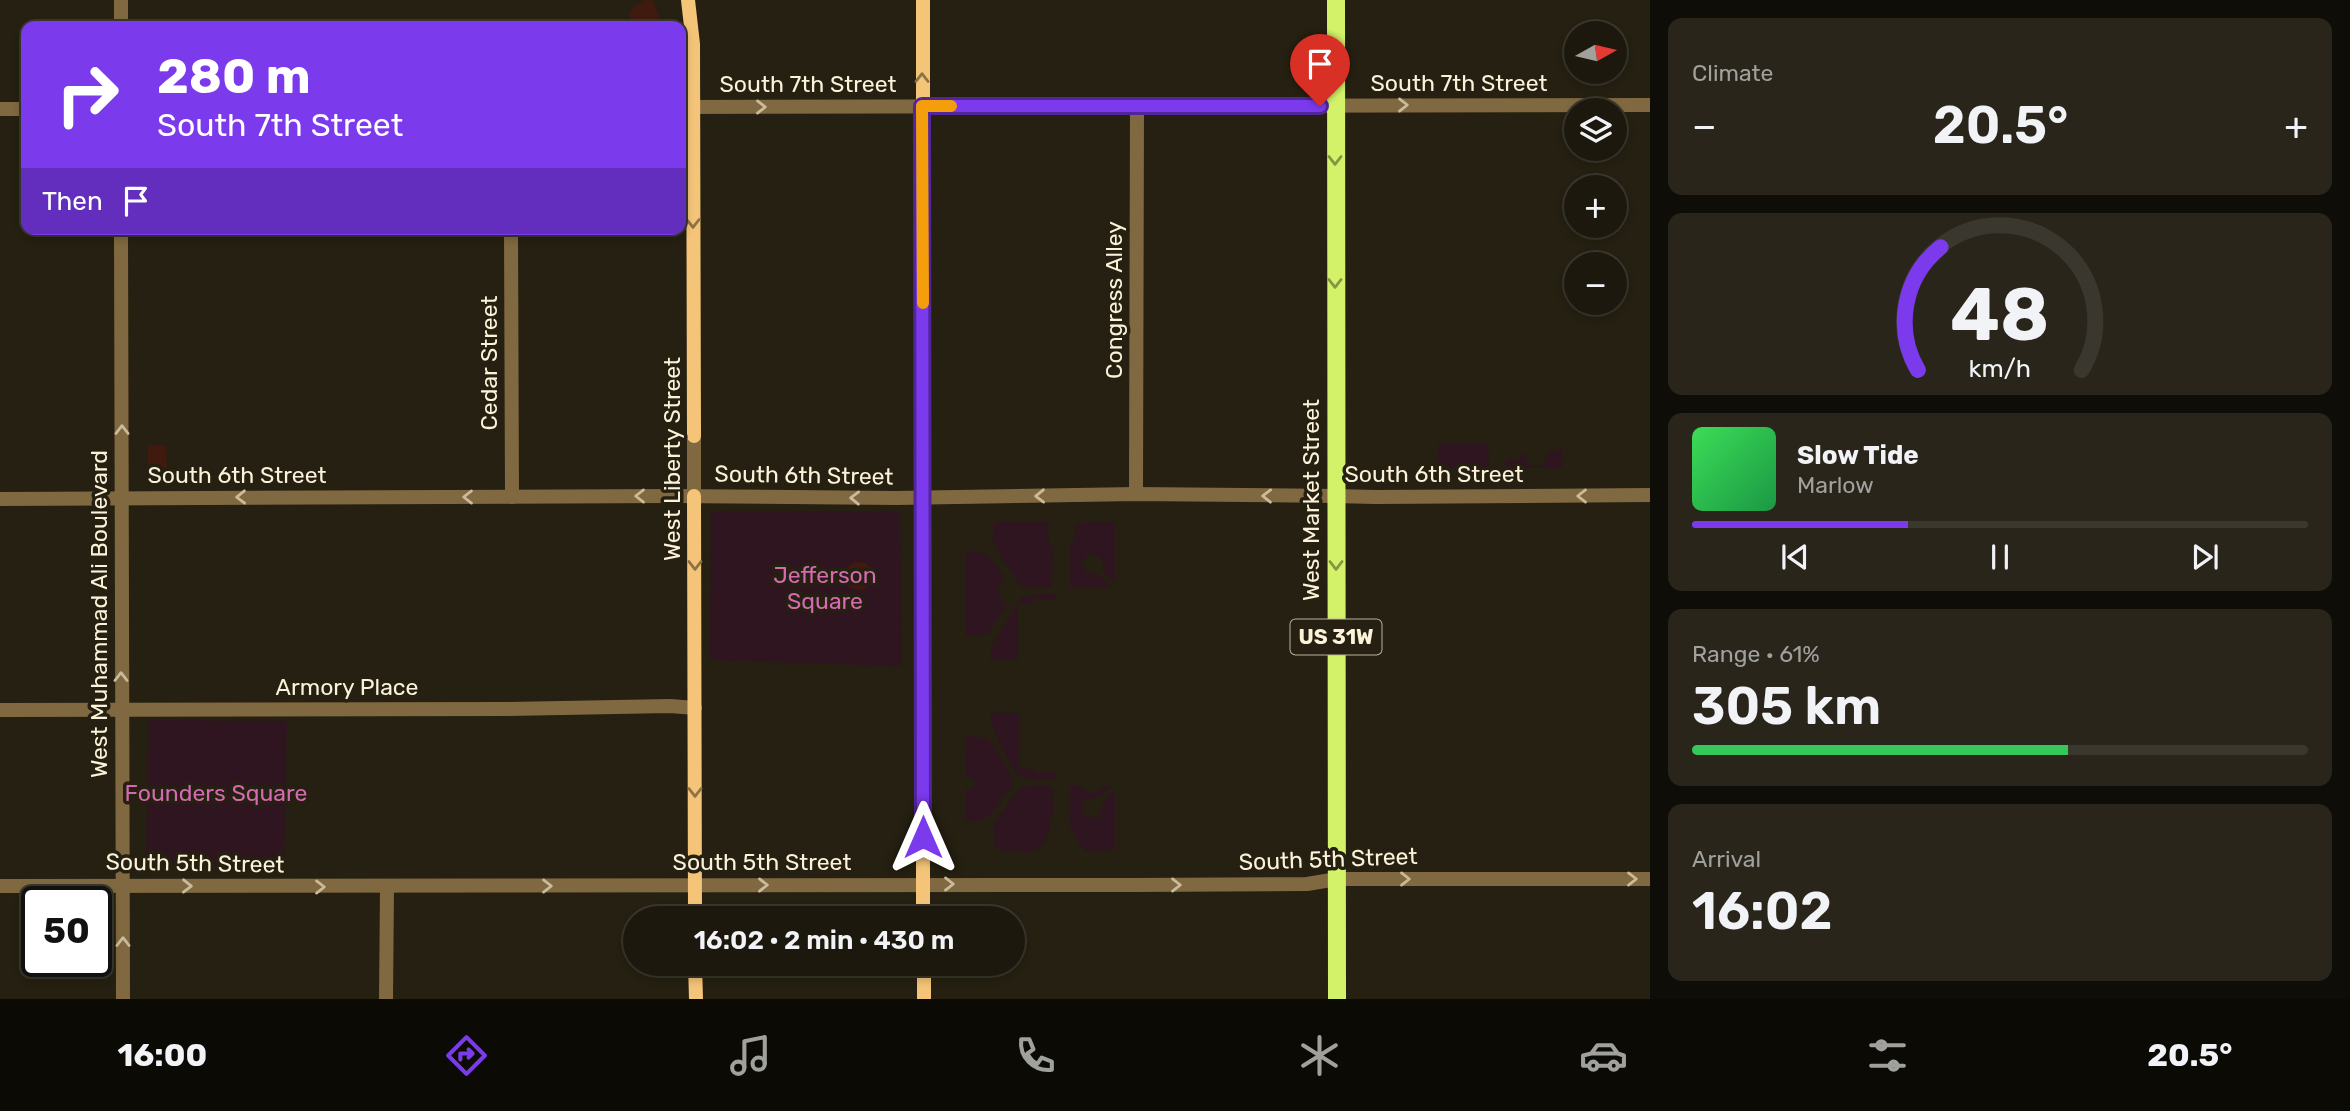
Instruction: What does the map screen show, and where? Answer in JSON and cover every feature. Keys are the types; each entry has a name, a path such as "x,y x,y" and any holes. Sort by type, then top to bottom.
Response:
{"main road":[{"name":"West Liberty Street","path":"688,0 693,44 687,107 694,436"},
{"path":"923,0 923,906"},
{"name":"West Market Street","path":"1336,0 1337,999"},
{"name":"West Liberty Street","path":"694,496 695,906"},
{"path":"695,976 696,999"},
{"path":"924,976 924,999"}],"street":[{"path":"121,0 121,21"},
{"name":"South 7th Street","path":"687,107 1650,105"},
{"name":"Congress Alley","path":"1136,494 1137,106"},
{"path":"0,109 21,109"},
{"name":"West Muhammad Ali Boulevard","path":"121,235 123,999"},
{"name":"Cedar Street","path":"511,235 512,496"},
{"name":"West Liberty Street","path":"694,436 694,496"},
{"name":"South 6th Street","path":"0,499 512,496 923,498 1136,494 1650,495"},
{"name":"Armory Place","path":"0,710 695,708"},
{"name":"South 5th Street","path":"0,886 1307,884 1337,879 1650,879"},
{"path":"386,999 387,887"}],"green space":[{"path":"1438,444 1488,444 1489,468 1435,468"},
{"path":"1562,444 1563,467 1506,469 1506,460 1518,460 1523,453 1528,464 1536,467 1543,465 1547,454 1560,448"},
{"name":"Jefferson Square","path":"711,511 900,512 902,666 710,660"},
{"path":"994,522 1048,522 1047,535 1053,551 1051,587 1021,586 993,543"},
{"path":"1115,522 1115,583 1102,570 1103,563 1100,558 1089,554 1082,561 1086,573 1098,574 1111,587 1071,587 1069,550 1075,537 1075,523"},
{"path":"965,551 985,553 1004,576 998,589 1001,600 1007,605 988,634 965,636"},
{"path":"1055,594 1057,600 1018,603 1018,660 990,660 992,646 1019,600 1028,595"},
{"path":"990,712 1020,714 1020,768 1036,769 1036,772 1056,772 1056,778 1030,779 1017,773 1002,748"},
{"name":"Founders Square","path":"149,720 287,721 284,866 146,865"},
{"path":"965,736 986,738 990,741 1012,781 1009,790 995,808 986,818 976,822 965,822 965,790 975,785 974,779 966,777"},
{"path":"1050,786 1053,811 1045,841 1033,851 1025,852 999,850 995,847 994,822 1020,789"},
{"path":"1071,786 1080,786 1088,794 1111,786 1101,797 1085,800 1083,814 1091,818 1099,816 1103,803 1115,790 1115,850 1086,851 1075,837 1070,823"}],"shaded area":[{"path":"645,0 652,0 659,17 657,21 632,21 629,16 632,8"},
{"path":"148,445 166,446 167,470 148,470"},
{"path":"859,562 869,566 873,576 869,586 859,590 849,586 845,576 849,566"}],"slow traffic":[{"path":"923,303 922,106 951,106"}],"route":[{"path":"923,837 922,106 1320,106"}]}
